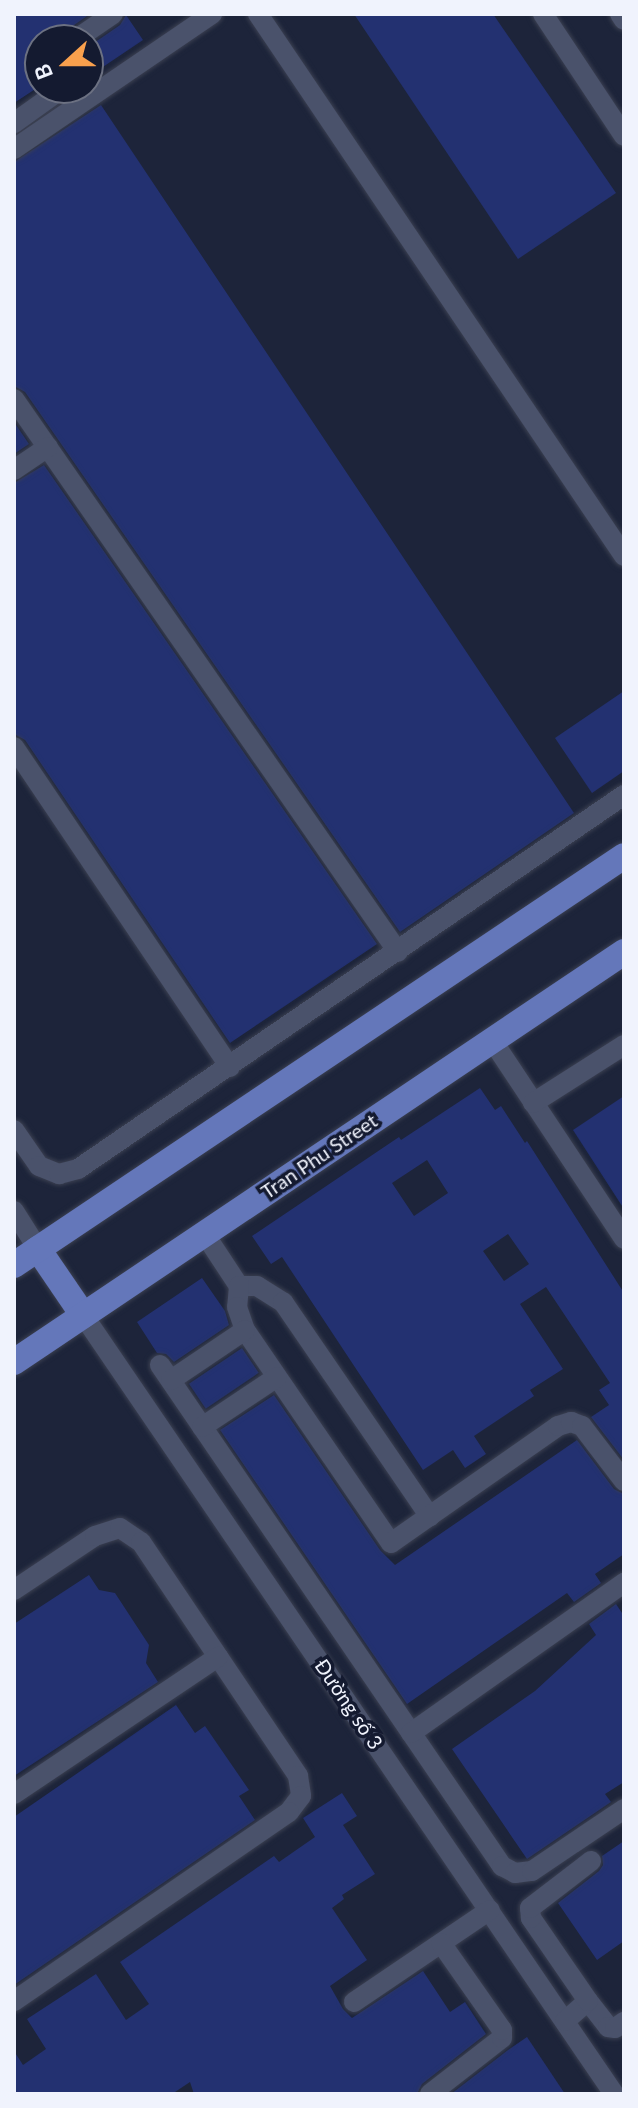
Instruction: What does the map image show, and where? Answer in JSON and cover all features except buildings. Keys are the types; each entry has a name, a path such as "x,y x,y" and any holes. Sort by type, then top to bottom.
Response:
{"main road":[{"path":"14,1265 624,856"},
{"name":"Tran Phu Street","path":"14,1362 624,952"},
{"path":"38,1249 83,1315"}],"street":[{"path":"14,149 212,14"},
{"path":"258,14 624,556"},
{"path":"543,14 624,136"},
{"path":"620,14 624,20"},
{"path":"14,123 41,104"},
{"path":"14,399 398,952"},
{"path":"14,470 48,447"},
{"path":"14,747 230,1067"},
{"path":"14,1130 39,1166 59,1174 78,1169 624,795"},
{"path":"492,1040 624,1239"},
{"path":"533,1103 624,1045"},
{"path":"14,1211 38,1249"},
{"path":"204,1233 239,1286 237,1307 245,1330 391,1543 558,1426 571,1422 582,1426 624,1481"},
{"path":"239,1286 257,1286 283,1302 430,1517"},
{"name":"Đường số 3","path":"83,1315 614,2094"},
{"path":"245,1330 166,1373 502,1866 515,1873 532,1871 624,1809"},
{"path":"202,1427 277,1377"},
{"path":"14,1590 95,1536 120,1528 141,1542 298,1776 301,1796 289,1812 14,2001"},
{"path":"411,1733 624,1583"},
{"path":"14,1794 218,1657"},
{"path":"591,1861 530,1908 531,1918 608,2027 615,2028 624,2022"},
{"path":"354,2002 490,1910"},
{"path":"430,2094 497,2046 502,2038 502,2030 441,1943"},
{"path":"565,2021 588,2001"}]}
